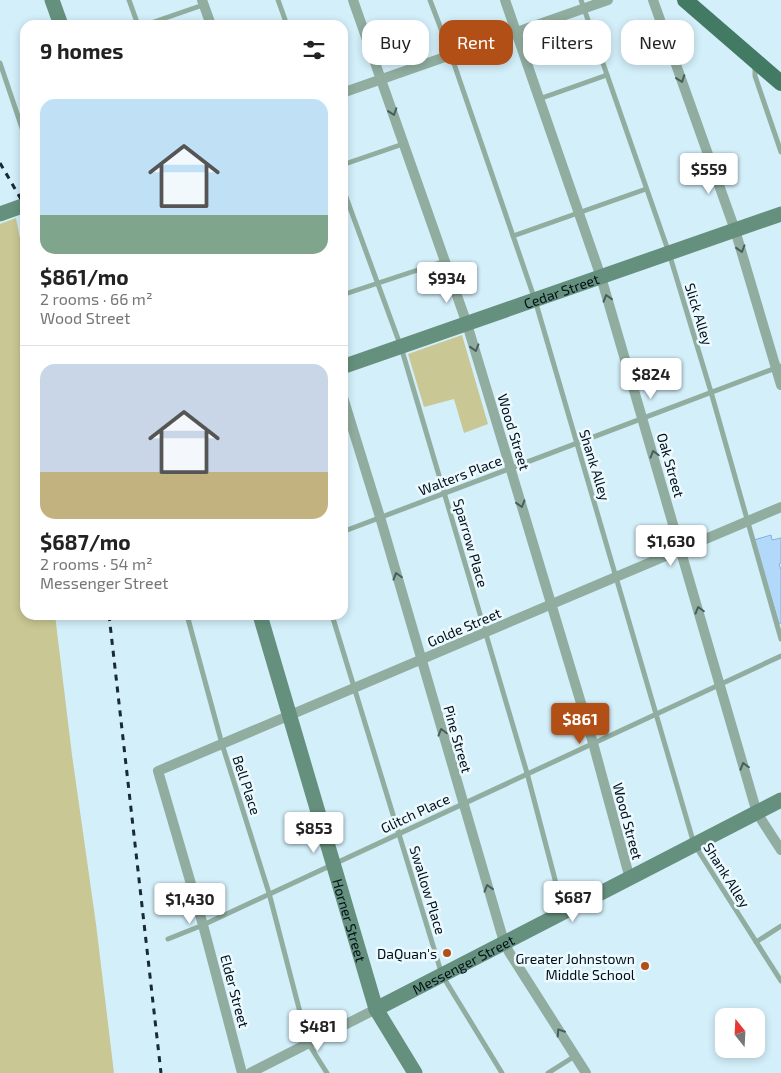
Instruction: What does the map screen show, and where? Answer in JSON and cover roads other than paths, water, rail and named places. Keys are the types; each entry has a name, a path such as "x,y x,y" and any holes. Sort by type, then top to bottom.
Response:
{"main road":[{"path":"685,0 781,83"}],"street":[{"path":"52,0 59,20"},
{"name":"Wood Street","path":"353,0 467,324 592,743 630,878"},
{"name":"Oak Street","path":"505,0 601,277 757,813 781,850"},
{"path":"513,33 582,4 608,0"},
{"path":"653,0 735,230 779,366 781,384"},
{"path":"203,2 209,20"},
{"path":"348,91 439,59"},
{"path":"0,214 20,207"},
{"name":"Cedar Street","path":"348,365 781,214"},
{"name":"Pine Street","path":"348,422 380,517 504,942 508,952 586,1073"},
{"name":"Golde Street","path":"158,771 781,507"},
{"name":"Horner Street","path":"261,620 376,1009 415,1073"},
{"name":"Elder Street","path":"158,771 203,924 242,1073"},
{"name":"Messenger Street","path":"250,1073 781,800"}],"lane":[{"path":"129,0 136,20"},
{"path":"278,0 285,20"},
{"name":"Shank Alley","path":"430,0 439,24"},
{"path":"158,20 203,2"},
{"name":"Slick Alley","path":"582,4 668,253 711,392 781,639"},
{"path":"755,60 755,76 781,152"},
{"path":"0,64 20,122"},
{"name":"Shank Alley","path":"454,65 534,300 694,844 781,981"},
{"path":"539,99 607,75"},
{"path":"348,163 404,144"},
{"path":"513,236 646,189"},
{"name":"Sparrow Place","path":"348,202 401,347 527,773 563,911"},
{"path":"348,293 445,261"},
{"name":"Walters Place","path":"348,530 779,366"},
{"name":"Bell Place","path":"188,620 222,744 269,892 308,1043 327,1073"},
{"name":"Swallow Place","path":"334,620 442,975 502,1073"},
{"name":"Glitch Place","path":"168,939 781,656"},
{"path":"756,942 781,926"},
{"path":"548,1073 576,1056"}],"railway":[{"path":"0,163 20,197"},
{"path":"110,620 161,1073"}],"place":[{"name":"DaQuan's","path":"447,953"},
{"name":"Greater Johnstown Middle School","path":"645,966"}]}
